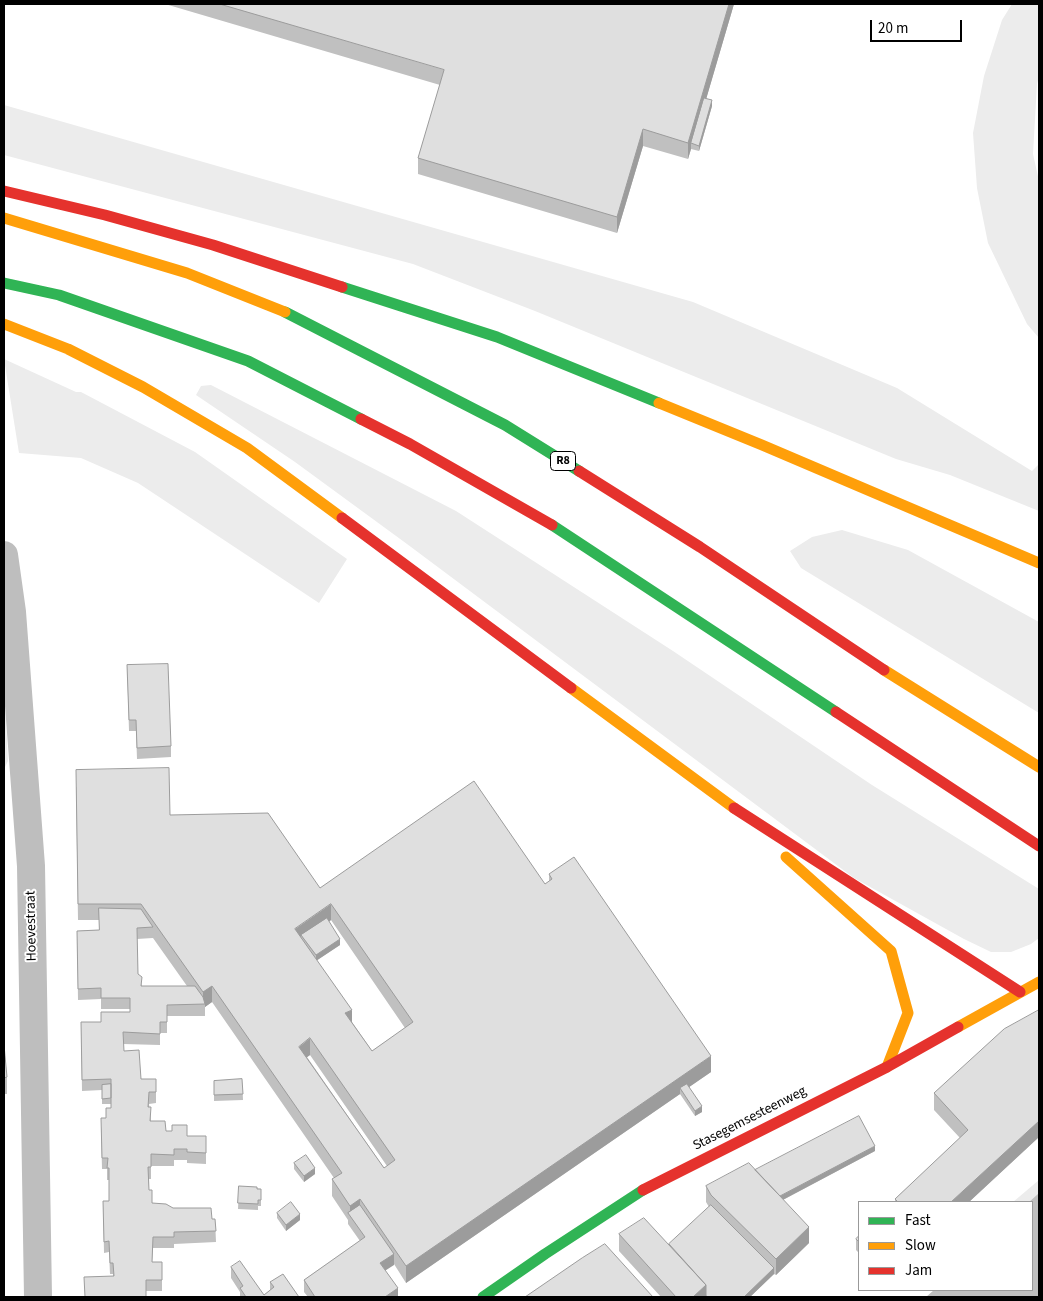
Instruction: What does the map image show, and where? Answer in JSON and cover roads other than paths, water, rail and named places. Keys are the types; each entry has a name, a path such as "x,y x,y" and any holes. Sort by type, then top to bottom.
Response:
{"main road":[{"path":"4,191 105,215 213,245 497,337 762,444 1039,563"},
{"name":"R8","path":"4,218 187,273 296,317 505,425 700,547 858,653 1039,767"},
{"path":"4,282 59,295 248,361 410,444 557,528 1039,846"},
{"path":"4,324 68,349 143,387 247,448 722,800 1020,992"},
{"path":"722,800 891,951 908,1013 887,1067"},
{"name":"Stasegemsesteenweg","path":"483,1297 642,1191 887,1067 1039,982"}],"street":[{"name":"Hoevestraat","path":"4,555 12,612 31,866 38,1297"}]}
